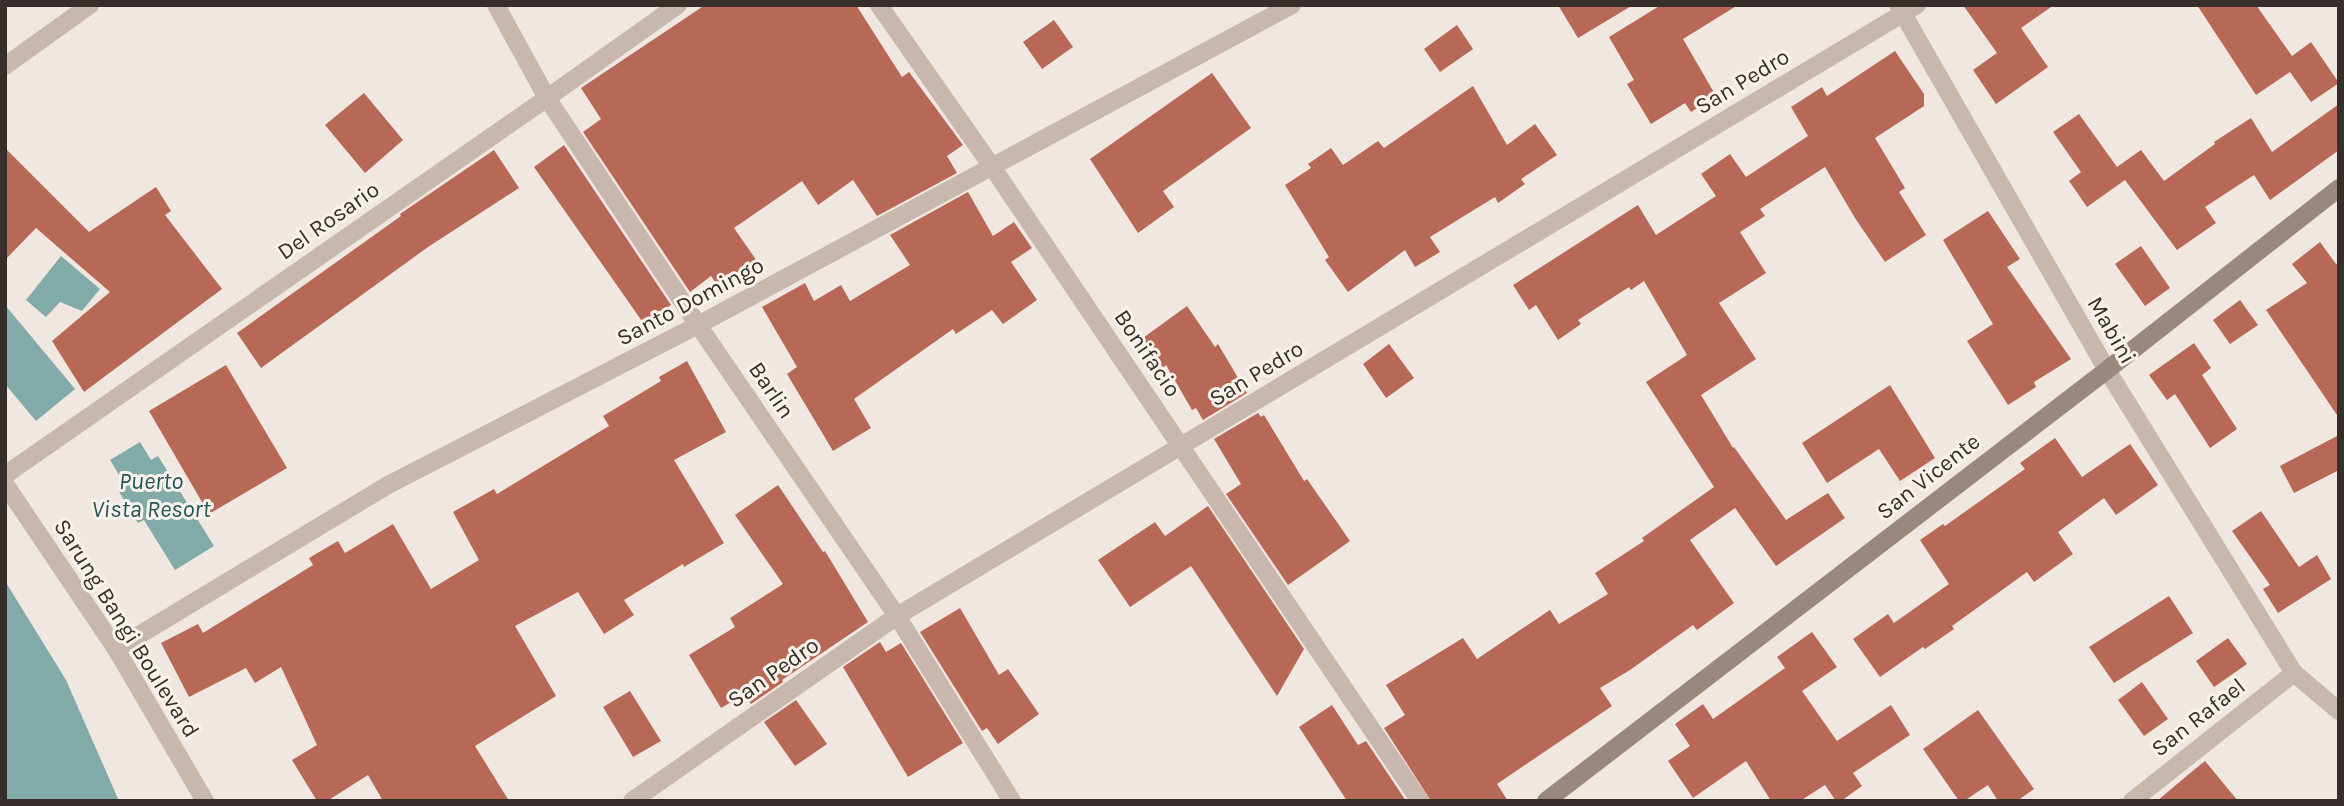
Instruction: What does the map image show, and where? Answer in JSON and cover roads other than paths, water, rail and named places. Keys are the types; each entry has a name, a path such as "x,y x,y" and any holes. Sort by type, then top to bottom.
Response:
{"main road":[{"name":"San Vicente","path":"1546,801 2107,370 2339,188"}],"street":[{"path":"5,66 90,5"},
{"name":"Barlin","path":"496,5 547,97 698,325 897,615 1012,801"},
{"name":"Del Rosario","path":"5,475 678,5"},
{"name":"Bonifacio","path":"879,5 993,168 1420,801"},
{"name":"Santo Domingo","path":"116,649 388,485 698,325 1292,5"},
{"name":"Mabini","path":"1906,8 2107,370 2294,673 2339,711"},
{"name":"San Pedro","path":"632,801 897,615 1906,8"},
{"name":"Sarung Bangi Boulevard","path":"5,484 116,649 205,801"},
{"name":"San Rafael","path":"2132,801 2294,673"}],"water":[{"path":"61,256 100,289 82,311 60,302 46,317 26,300"},
{"path":"5,305 75,389 36,421 5,384"},
{"name":"Puerto Vista Resort","path":"140,442 151,460 158,456 214,546 175,570 144,520 138,523 118,490 125,485 110,460"},
{"path":"5,581 66,680 119,801 5,801"}]}
